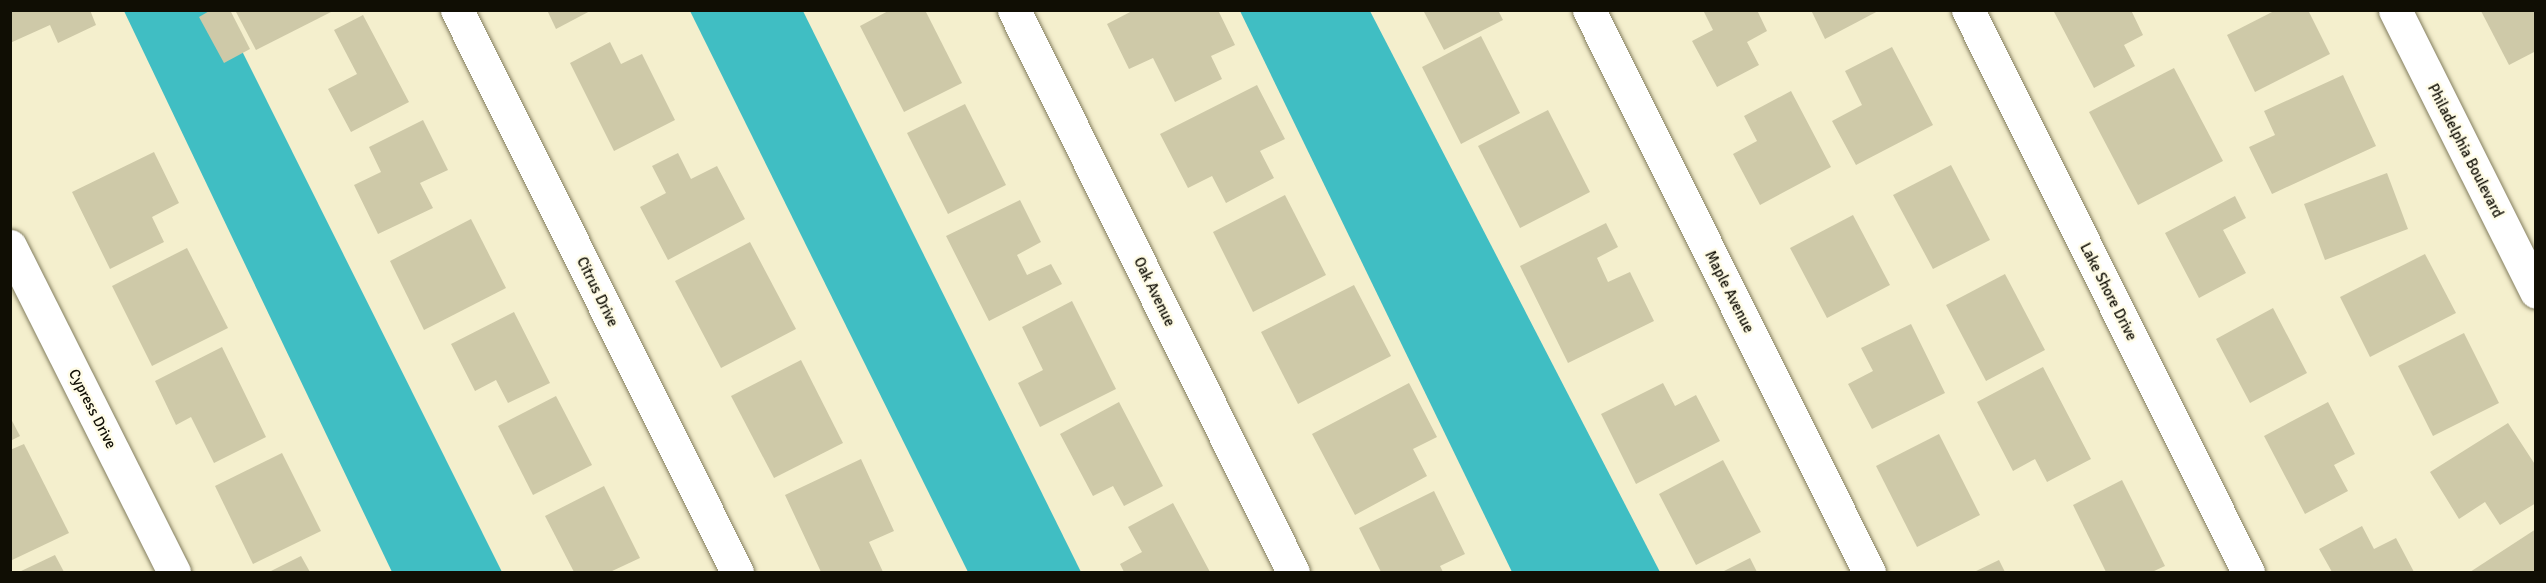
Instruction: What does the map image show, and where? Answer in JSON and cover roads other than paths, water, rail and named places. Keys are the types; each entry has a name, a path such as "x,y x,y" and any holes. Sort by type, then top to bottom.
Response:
{"street":[{"name":"Citrus Drive","path":"457,10 737,573"},
{"name":"Oak Avenue","path":"1014,10 1293,573"},
{"name":"Maple Avenue","path":"1588,10 1869,573"},
{"name":"Lake Shore Drive","path":"1968,10 2248,573"},
{"name":"Philadelphia Boulevard","path":"2395,10 2535,292"},
{"name":"Cypress Drive","path":"10,246 174,573"}],"water":[{"path":"124,11 222,11 502,572 392,572"},
{"path":"690,11 803,11 1081,572 968,572"},
{"path":"1240,11 1370,11 1660,572 1512,572"}]}
